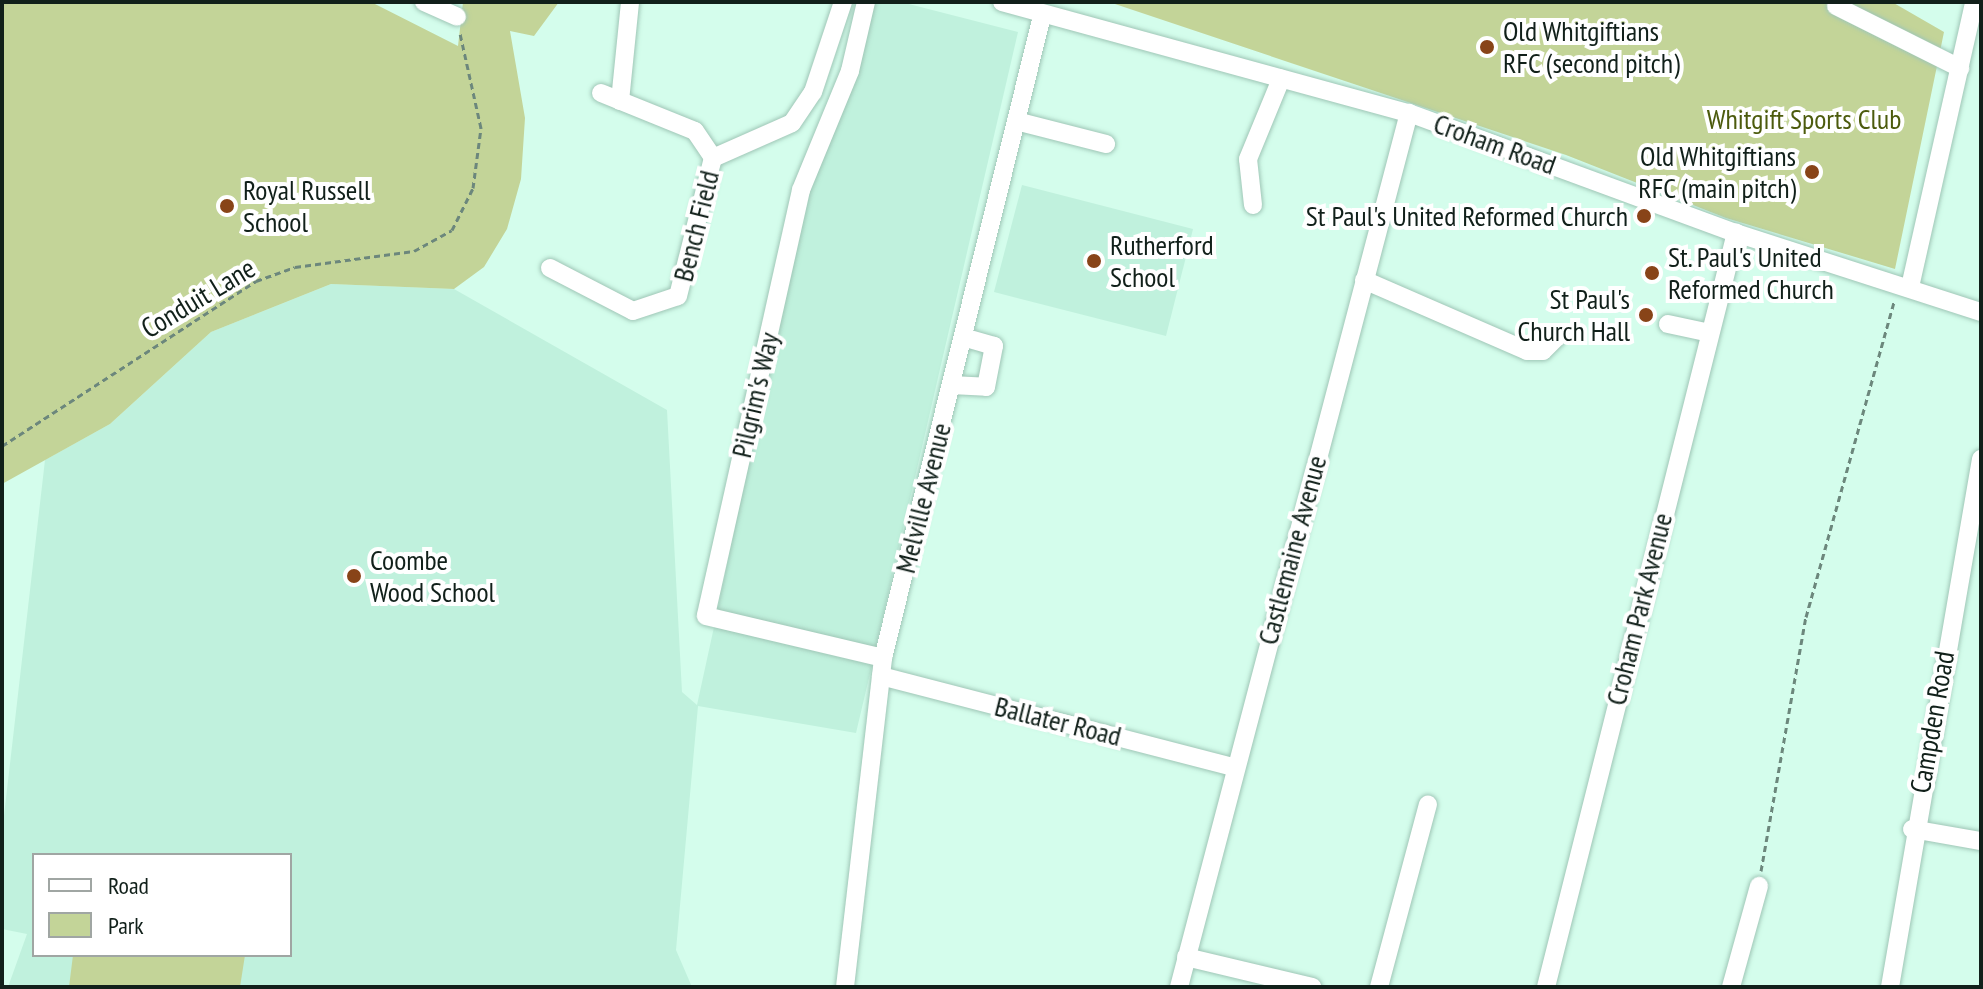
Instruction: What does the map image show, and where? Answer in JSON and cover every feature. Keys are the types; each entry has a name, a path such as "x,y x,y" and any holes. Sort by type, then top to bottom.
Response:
{"street":[{"path":"424,2 457,17"},
{"name":"Bench Field","path":"713,158 792,123 813,92 843,2"},
{"name":"Pilgrim's Way","path":"866,2 850,71 801,190 706,616 882,667"},
{"path":"1904,285 1974,2"},
{"path":"620,101 630,3"},
{"name":"Croham Road","path":"1010,3 1042,16 1409,113 1736,233 1981,312"},
{"path":"1836,6 1960,68"},
{"name":"Melville Avenue","path":"845,987 882,667 1042,16"},
{"path":"1253,205 1248,159 1281,79"},
{"name":"Bench Field","path":"550,268 633,311 678,296 713,158 695,131 601,93"},
{"name":"Castlemaine Avenue","path":"1179,987 1234,767 1409,113"},
{"path":"1016,121 1106,144"},
{"name":"Croham Park Avenue","path":"1546,987 1736,233"},
{"path":"1364,280 1527,351 1543,351 1558,336"},
{"path":"1668,324 1710,333"},
{"path":"951,385 986,387 994,346 963,337"},
{"name":"Campden Road","path":"1890,987 1912,829 1981,459"},
{"name":"Ballater Road","path":"882,667 1234,767"},
{"path":"1379,987 1428,804"},
{"path":"1912,829 1981,841"},
{"path":"1731,987 1759,886"},
{"path":"1186,957 1312,987"}],"path":[{"name":"Conduit Lane","path":"2,446 256,281 295,267 414,251 452,230 473,188 481,128 457,17"},
{"path":"1759,886 1806,617 1904,285"}],"shaded area":[{"path":"873,2 901,2 1018,32 875,650 717,613 805,191"},
{"name":"Rutherford School","path":"1022,185 1193,229 1166,336 994,292"},
{"name":"Coombe Wood School","path":"331,284 454,289 667,410 682,692 697,705 714,627 872,665 856,733 698,706 676,950 692,987 8,987 27,934 2,929 2,833 45,460 110,424 211,332"}],"green space":[{"name":"Royal Russell School","path":"2,2 371,2 458,46 463,2 559,2 534,36 510,31 525,118 521,179 507,229 484,267 454,289 331,284 211,332 110,424 2,484"},
{"name":"Whitgift Sports Club","path":"1109,2 1892,2 1944,32 1895,269 1726,218 1566,155"},
{"path":"73,957 245,957 240,987 69,987"}],"place":[{"name":"Old Whitgiftians RFC (second pitch)","path":"1487,47"},
{"name":"Old Whitgiftians RFC (main pitch)","path":"1812,172"},
{"name":"Royal Russell School","path":"227,206"},
{"name":"St Paul's United Reformed Church","path":"1644,216"},
{"name":"Rutherford School","path":"1094,261"},
{"name":"St. Paul's United Reformed Church","path":"1652,273"},
{"name":"St Paul's Church Hall","path":"1646,315"},
{"name":"Coombe Wood School","path":"354,576"}]}
